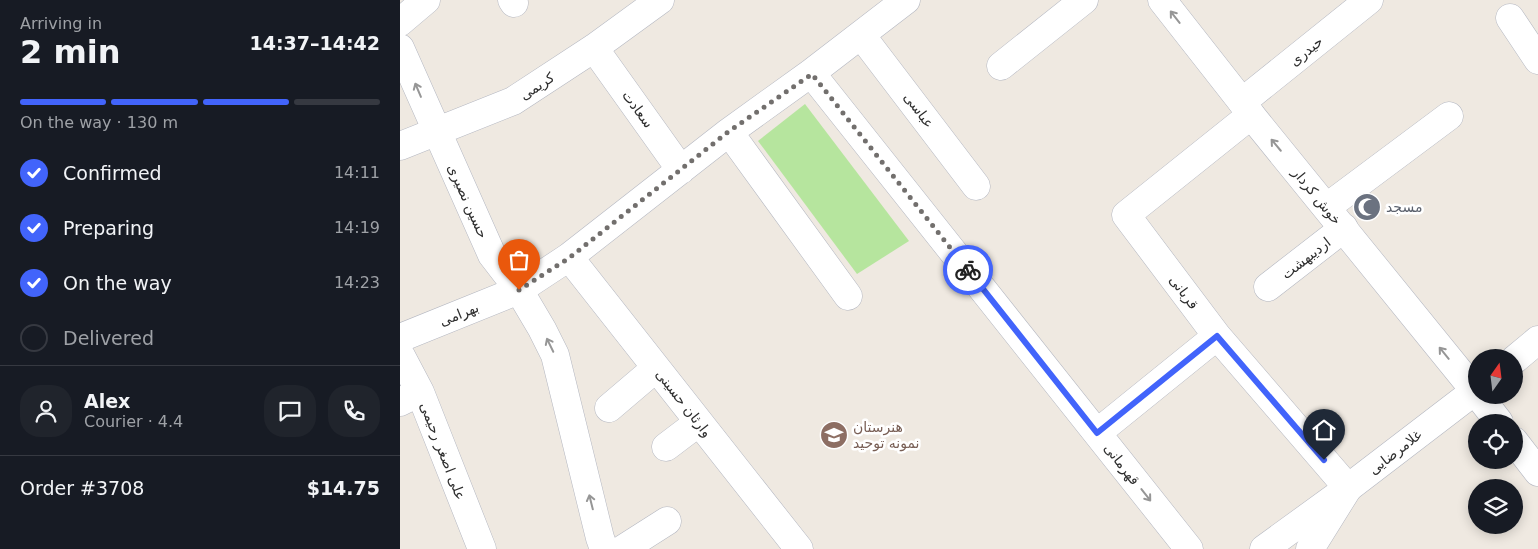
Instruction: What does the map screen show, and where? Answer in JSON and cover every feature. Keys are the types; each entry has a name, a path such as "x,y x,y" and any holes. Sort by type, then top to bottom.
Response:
{"street":[{"path":"400,22 426,0"},
{"name":"کریمی","path":"400,146 513,101 594,48 660,0"},
{"name":"بهرامی","path":"400,338 519,290 569,258 728,132 812,74 906,0"},
{"path":"1001,66 1084,0"},
{"name":"خوش کردار","path":"1162,0 1246,109 1468,382"},
{"name":"حیدری","path":"1246,109 1369,0"},
{"path":"1510,18 1538,60"},
{"name":"عباسی","path":"861,35 976,186"},
{"name":"حسین نصیری","path":"400,48 492,255 519,290 542,328 555,355 604,549"},
{"name":"سعادت","path":"594,48 681,170"},
{"name":"قهرمانی","path":"812,74 1189,549"},
{"name":"قربانی","path":"1246,109 1126,215 1217,336 1348,488"},
{"path":"1327,208 1449,116"},
{"path":"728,132 848,296"},
{"name":"اردیبهشت","path":"1268,287 1344,228"},
{"name":"وارثان حسینی","path":"569,258 799,549"},
{"path":"1097,433 1217,336"},
{"path":"1523,352 1538,340"},
{"name":"علی اصغر رحیمی","path":"400,354 410,397 482,549"},
{"path":"609,408 656,368"},
{"name":"غلامرضایی","path":"1264,549 1468,398"},
{"name":"خوش کردار","path":"1485,404 1493,414"},
{"path":"666,447 699,422"},
{"path":"1523,453 1538,472"},
{"path":"1310,549 1348,488"},
{"path":"623,549 667,521"}],"green space":[{"path":"805,104 909,241 857,274 758,141"}],"way so far":[{"path":"519,290 569,258 728,132 812,74 968,270"}],"place":[{"name":"مسجد","path":"1367,207"},
{"name":"هنرستان نمونه توحید","path":"834,435"}],"route":[{"path":"968,270 1097,433 1217,336 1324,460"}]}
